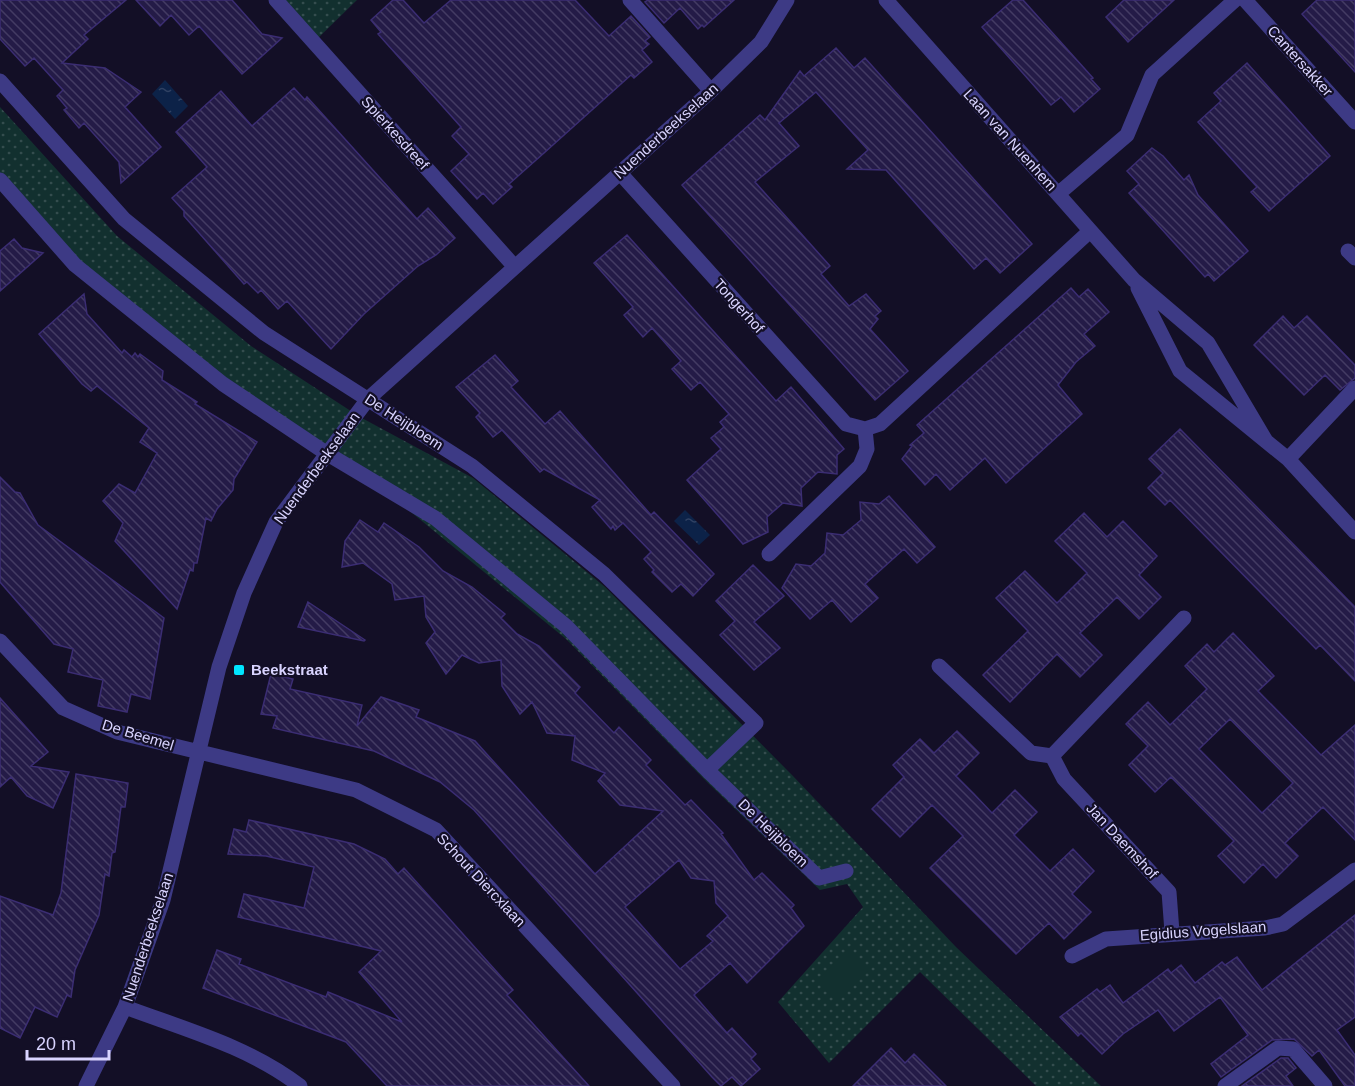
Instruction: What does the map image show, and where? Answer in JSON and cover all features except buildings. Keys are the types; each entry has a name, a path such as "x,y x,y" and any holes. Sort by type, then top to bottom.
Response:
{"street":[{"name":"Spierkesdreef","path":"276,0 514,267"},
{"path":"630,0 711,91"},
{"name":"Nuenderbeekselaan","path":"86,1086 125,1007 163,900 219,667 244,593 276,522 368,399 711,91 761,42 787,0"},
{"name":"Laan van Nuenhem","path":"886,0 1134,280 1209,344 1266,441"},
{"path":"1058,194 1127,135 1152,75 1235,0"},
{"name":"Cantersakker","path":"1245,0 1355,122"},
{"name":"De Heijbloem","path":"0,81 124,219 264,333 472,466 604,574 756,723 707,770"},
{"name":"Tongerhof","path":"620,173 846,424 865,429"},
{"name":"De Heijbloem","path":"0,180 75,265 223,384 326,453 435,518 557,619 707,770 819,878 846,871"},
{"path":"769,554 860,466 867,449 865,429 880,424 1090,231"},
{"name":"Laan van Nuenhem","path":"1134,280 1180,371 1288,459 1355,532"},
{"path":"1288,459 1355,388"},
{"path":"939,666 1032,753 1052,756 1184,618"},
{"name":"De Beemel","path":"0,641 63,708 117,732 199,753"},
{"name":"Schout Diercxlaan","path":"199,753 356,790 436,831 673,1086"},
{"name":"Jan Daemshof","path":"1052,756 1064,779 1169,892 1172,932"},
{"name":"Egidius Vogelslaan","path":"1072,956 1106,939 1172,932 1265,928 1283,924 1355,870"},
{"path":"125,1007 213,1039 279,1070 300,1086"},
{"path":"1225,1086 1278,1048 1293,1049 1324,1086"}],"green space":[{"path":"278,0 357,0 314,42"},
{"path":"0,107 117,236 251,346 360,417 473,478 605,587 792,775 956,947 1101,1086 1036,1086 920,972 829,1063 778,1002 863,907 847,884 820,890 708,783 566,639 340,454 228,385 83,268 0,173"},
{"path":"848,950 869,970 840,999 819,979"}],"water":[{"path":"165,80 188,106 175,119 152,94"},
{"path":"685,510 710,535 699,545 674,521"}],"place":[{"name":"Beekstraat","path":"239,670"}]}
